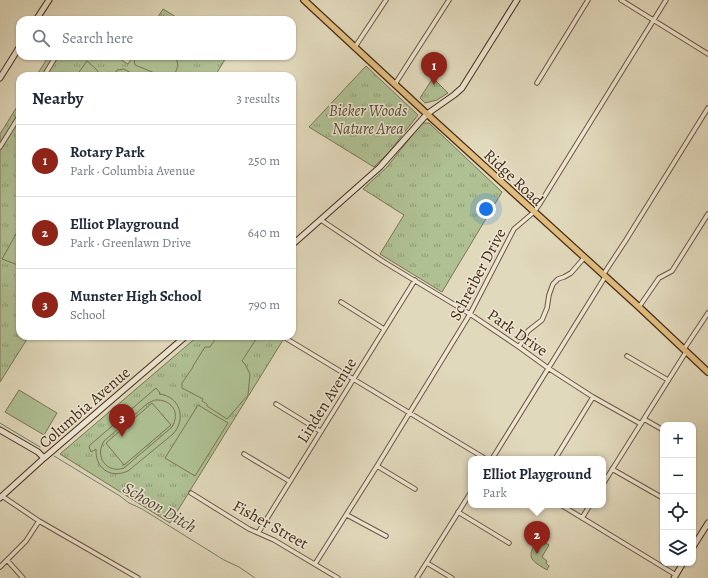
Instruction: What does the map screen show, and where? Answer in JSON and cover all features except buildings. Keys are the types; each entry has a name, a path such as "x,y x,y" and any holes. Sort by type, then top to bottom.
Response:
{"main road":[{"name":"Ridge Road","path":"304,0 708,372"}],"street":[{"path":"39,16 49,0"},
{"path":"356,47 386,0"},
{"path":"395,84 448,0"},
{"path":"296,242 380,167 427,114 462,88 517,0"},
{"path":"537,83 588,0"},
{"path":"621,0 708,54"},
{"name":"Schreiber Drive","path":"315,564 347,515 470,314 514,229 534,212 539,205 666,0"},
{"path":"0,78 16,52"},
{"path":"46,72 54,60"},
{"path":"494,456 708,108"},
{"path":"0,147 16,121"},
{"path":"639,308 659,278 672,271 708,214"},
{"name":"Park Drive","path":"321,220 384,262 470,314 593,397 641,424"},
{"path":"519,347 528,331 542,320 547,308 549,295 553,284 558,279 571,273 584,258"},
{"name":"Linden Avenue","path":"258,532 414,280"},
{"path":"341,302 384,329"},
{"path":"606,479 708,313"},
{"name":"Columbia Avenue","path":"1,497 181,340"},
{"path":"289,340 481,456"},
{"path":"627,356 668,380"},
{"path":"557,456 593,397"},
{"path":"276,404 320,431"},
{"path":"644,419 660,428"},
{"path":"0,430 38,452 44,458"},
{"path":"244,454 289,481"},
{"path":"377,466 415,489"},
{"path":"612,469 660,495"},
{"name":"Fisher Street","path":"191,493 249,529 274,540 338,578"},
{"path":"1,497 39,521 138,578"},
{"path":"417,578 468,497"},
{"path":"566,508 675,576 681,566"},
{"path":"582,518 588,508"},
{"path":"458,512 509,543"},
{"path":"347,515 386,536"},
{"path":"0,567 26,541 39,521"},
{"path":"696,542 708,523"},
{"path":"6,560 23,578"},
{"path":"427,563 452,578"}],"green space":[{"path":"163,9 174,16 159,16"},
{"path":"46,60 122,60 128,64 130,60 225,60 217,72 39,72"},
{"path":"134,60 177,60 178,66 176,72 152,72 135,65"},
{"path":"87,61 98,72 79,72"},
{"name":"Bieker Woods Nature Area","path":"366,66 418,115 389,152 374,167 309,127"},
{"path":"124,69 129,72 116,72 117,70"},
{"path":"433,78 448,93 437,100 425,103 420,98"},
{"path":"16,108 16,340 26,340 0,382 0,134"},
{"path":"422,123 429,123 502,192 442,292 380,254 404,215 363,189 387,167"},
{"path":"16,234 16,264 2,259"},
{"path":"193,340 283,340 170,523 60,454"},
{"path":"215,340 255,340 242,361 250,374 248,395 227,419 207,406 207,404 202,401 203,399 182,388 182,383 205,347 210,347"},
{"path":"156,388 160,393 159,394 172,399 179,409 180,422 173,434 128,471 115,474 105,470 98,462 96,449 91,452 89,447","holes":["155,400 161,400 170,404 175,412 175,421 172,427 124,468 112,469 104,463 101,458 101,447 104,441 148,403"]},
{"path":"19,390 57,413 44,435 5,412"},
{"path":"152,403 171,425 124,465 106,443"},
{"path":"198,405 228,423 195,476 165,458"},
{"path":"538,538 549,545 542,557 547,561 546,563 549,566 547,570 536,563 531,557 532,549"}],"waterway":[{"name":"Schoon Ditch","path":"0,423 40,447"},
{"name":"Schoon Ditch","path":"54,456 129,503 142,509 255,578"}],"place":[{"name":"Rotary Park","path":"434,85"},
{"name":"Munster High School","path":"122,437"},
{"name":"Elliot Playground","path":"537,554"}]}
